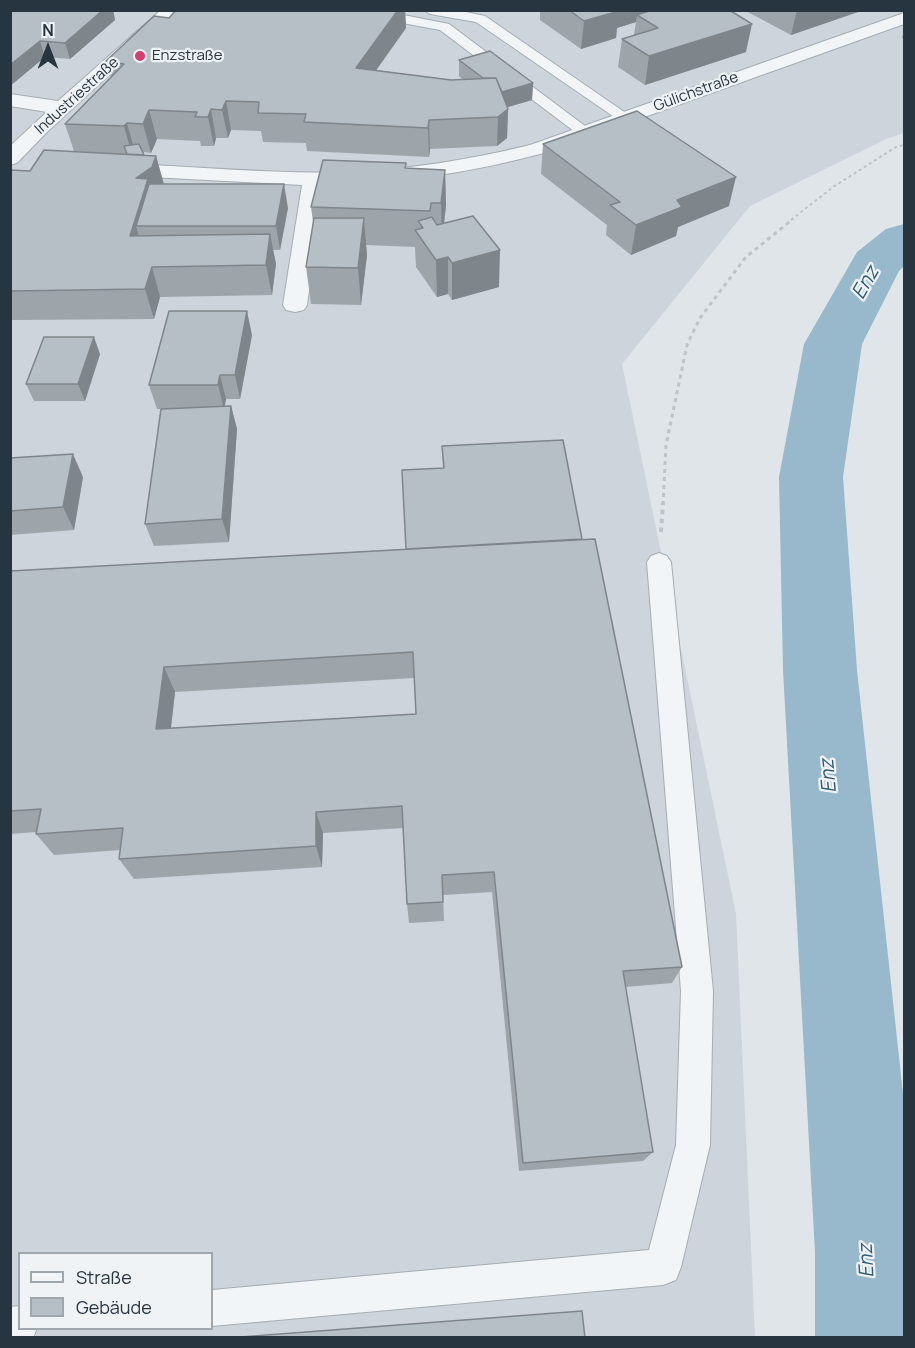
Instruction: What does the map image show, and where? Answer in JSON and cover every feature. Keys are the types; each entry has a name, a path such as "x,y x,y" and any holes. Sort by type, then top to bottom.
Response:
{"street":[{"name":"Industriestraße","path":"16,162 62,108 172,10"},
{"name":"Gülichstraße","path":"314,179 400,175 486,163 537,149 904,18"},
{"path":"10,100 62,108"},
{"path":"150,171 314,179 295,305"}],"lane":[{"path":"354,10 444,27 585,132"},
{"path":"430,10 486,15 625,118"},
{"path":"213,1308 663,1267 693,1145 697,991 659,562"}],"path":[{"path":"659,562 666,445 687,345 700,318 746,257 833,187 896,147 904,145"}],"shaded area":[{"path":"10,11 904,11 904,133 886,139 750,206 622,364 736,914 755,1337 11,1337"}],"building":[{"path":"10,10 103,10 65,43 40,41 10,65"},
{"path":"176,10 398,10 356,68 451,80 496,78 508,109 498,117 429,120 428,128 304,122 306,114 258,113 259,102 226,101 222,110 211,109 208,117 195,117 197,112 149,110 143,124 127,123 124,126 65,124 124,64 106,61 154,16 169,18"},
{"path":"569,10 619,10 619,11 584,21"},
{"path":"652,10 729,10 752,24 649,56 622,39 658,28 637,15"},
{"path":"490,51 533,83 502,92 496,78 483,78 459,60"},
{"path":"637,111 736,177 677,200 682,207 636,225 610,205 620,202 543,144"},
{"path":"139,144 144,155 127,154 124,146"},
{"path":"44,150 156,156 152,167 136,178 148,179 130,236 270,234 266,265 152,267 145,289 10,291 10,170 30,171"},
{"path":"323,160 406,163 405,168 445,170 441,203 431,203 430,211 311,207"},
{"path":"149,184 284,184 276,226 136,226"},
{"path":"473,216 500,250 452,263 448,257 436,260 415,230 423,228 418,221 432,217 437,225"},
{"path":"314,218 364,218 358,268 306,267"},
{"path":"169,311 247,311 235,375 220,375 218,385 149,385"},
{"path":"44,337 94,337 78,384 26,384"},
{"path":"231,406 222,519 145,524 161,409"},
{"path":"563,440 582,539 406,549 402,470 444,468 442,446"},
{"path":"73,454 63,507 10,511 10,458"},
{"path":"595,539 682,967 623,971 653,1152 523,1163 494,872 442,875 443,902 407,904 402,806 316,812 316,846 119,859 123,828 36,834 41,809 10,811 10,571","holes":["413,652 416,714 156,729 164,667"]},
{"path":"582,1311 585,1338 227,1338"}],"waterway":[{"name":"Enz","path":"870,1338 868,1252 820,670 811,477 833,344 876,263 904,240"}],"place":[{"name":"Enzstraße","path":"140,56"}]}
